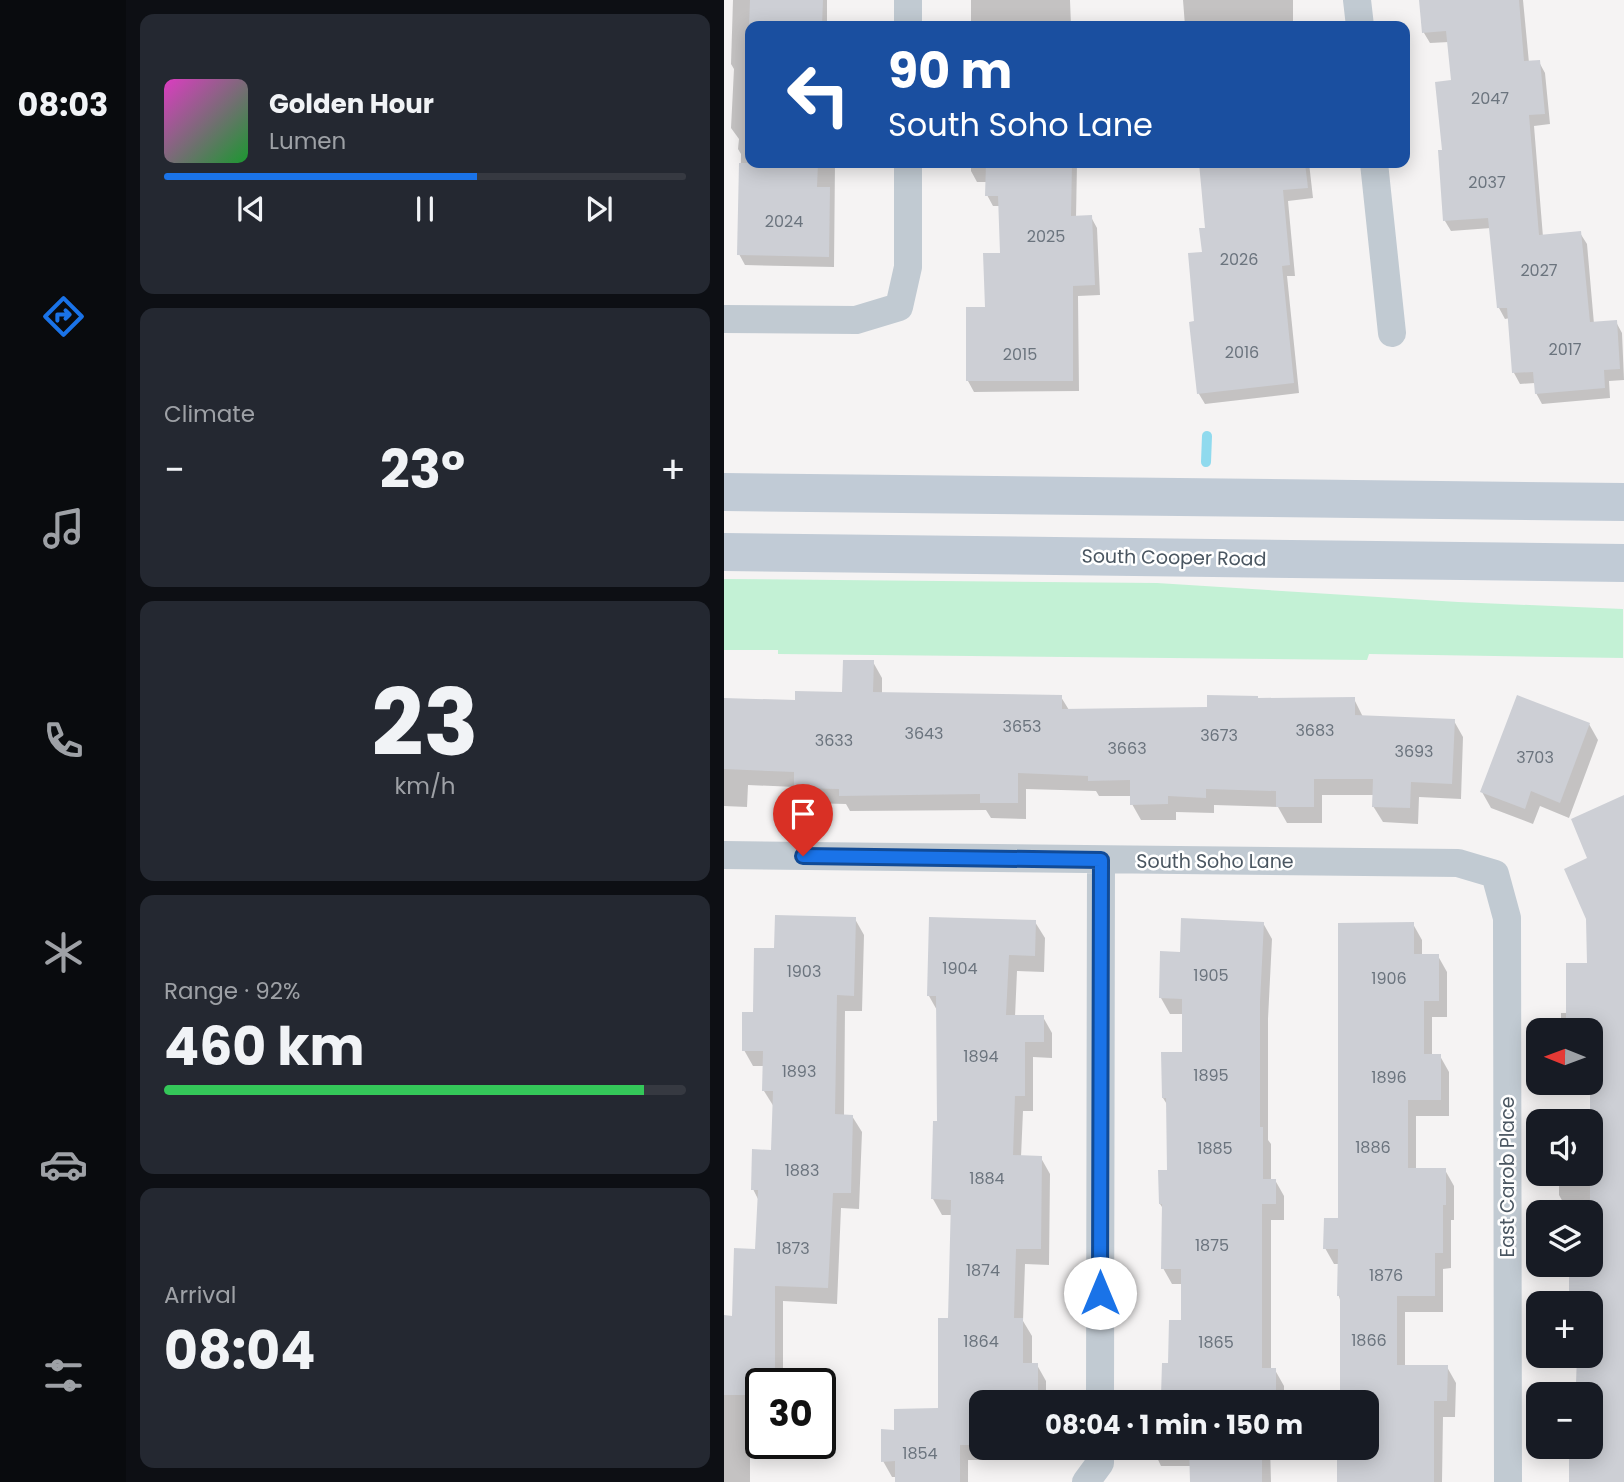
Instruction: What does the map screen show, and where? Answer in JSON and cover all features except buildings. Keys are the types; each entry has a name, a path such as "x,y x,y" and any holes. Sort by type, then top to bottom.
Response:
{"main road":[{"path":"724,492 1624,502"},
{"name":"South Cooper Road","path":"724,552 1624,563"}],"street":[{"path":"908,0 908,21"},
{"path":"1357,0 1359,21"},
{"path":"724,319 856,320 899,307 908,267 908,168"},
{"path":"1375,168 1392,333"},
{"name":"South Soho Lane","path":"724,855 1458,863 1495,874"},
{"path":"1100,1390 1101,860"},
{"name":"East Carob Place","path":"1495,874 1507,918 1508,1482"},
{"path":"1086,1482 1100,1460"}],"green space":[{"path":"724,579 1157,583 1458,602 1623,609 1623,658 1369,654 1367,660 778,654 778,650 724,650"}],"waterway":[{"path":"1206,462 1207,436"}],"route":[{"path":"803,856 1101,860 1100,1293"}]}
